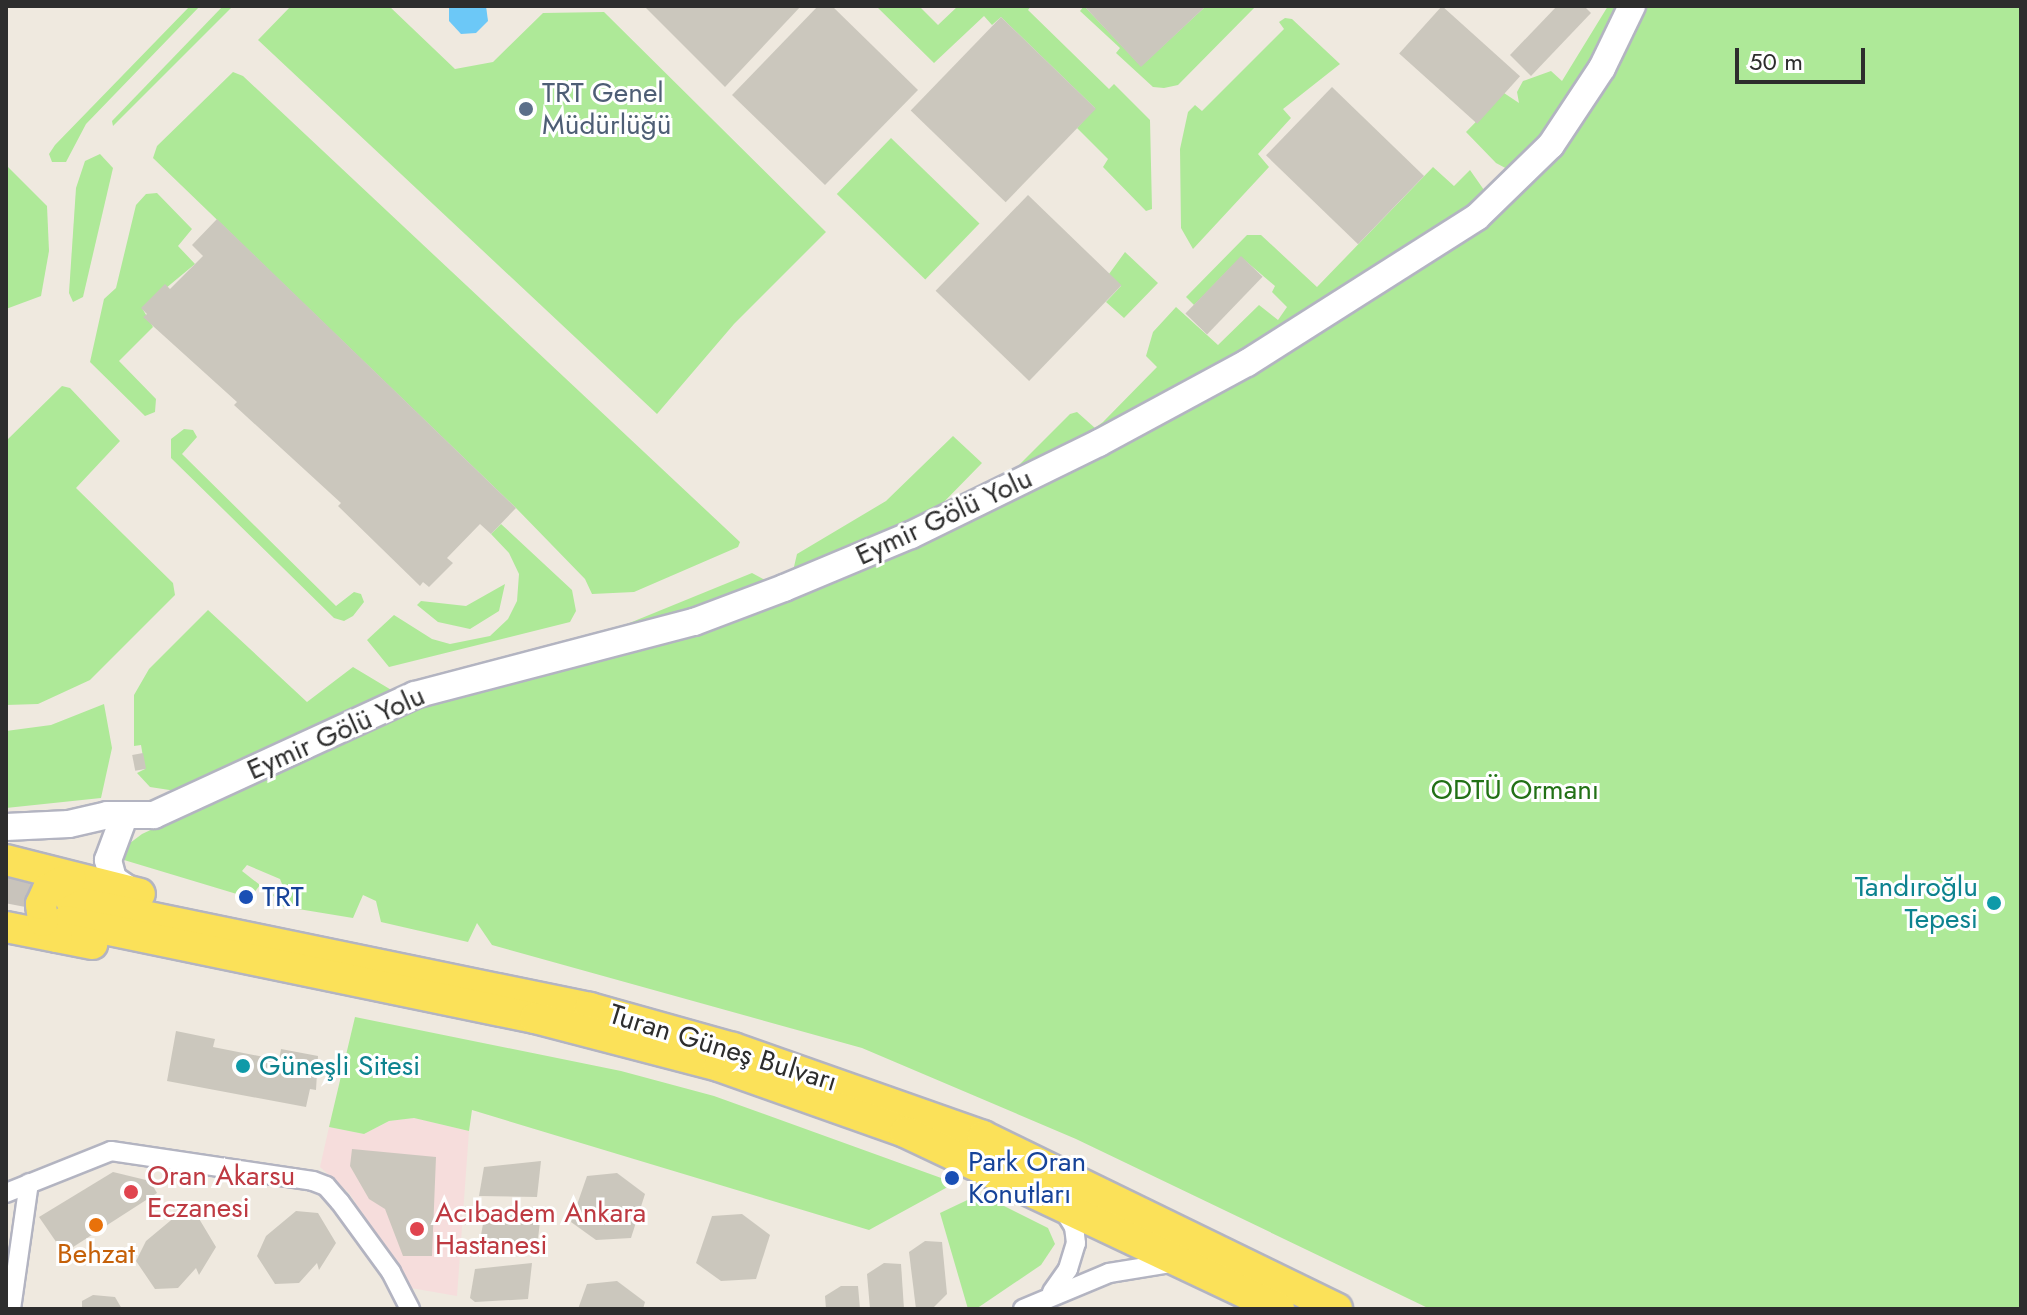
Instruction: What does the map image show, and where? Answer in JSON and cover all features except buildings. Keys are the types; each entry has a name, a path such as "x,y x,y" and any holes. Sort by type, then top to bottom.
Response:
{"main road":[{"path":"6,860 66,909 594,1050 904,1148 975,1148"},
{"path":"6,927 132,892 547,980 747,1032 866,1072 975,1148"},
{"name":"Turan Güneş Bulvarı","path":"66,909 590,1008 733,1048 975,1148 1337,1309"},
{"name":"Turan Güneş Bulvarı","path":"975,1148 1050,1197 1279,1309"}],"street":[{"name":"Eymir Gölü Yolu","path":"124,817 154,815 193,799 415,695 694,622 784,588 911,535 1170,407 1423,253 1503,195 1573,114 1632,6"},
{"path":"6,827 124,817"},
{"path":"6,845 41,834 100,829 124,817"},
{"path":"124,817 108,860 113,879 132,892"},
{"path":"6,1193 111,1151 313,1181 326,1186 340,1202 391,1272 410,1309"},
{"path":"11,1309 29,1183"},
{"path":"1050,1197 1071,1219 1076,1243 1068,1269 1050,1294"},
{"path":"1023,1309 1050,1294 1109,1273 1182,1262"}],"shaded area":[{"name":"Acıbadem Ankara Hastanesi","path":"414,1118 469,1131 457,1296 411,1288 349,1193 320,1167 329,1127 364,1134 389,1121"}],"green space":[{"path":"190,6 200,6 86,124 66,162 52,162 49,154 55,145"},
{"path":"223,6 233,6 113,126 112,121"},
{"path":"291,6 389,6 455,69 493,62 543,13 604,12 826,232 734,324 657,414 258,40"},
{"path":"876,6 919,6 938,25 958,6 1031,6 1028,10 1109,89 1114,84 1150,120 1152,209 1146,211 1103,167 1108,159 1077,128 1095,108 1001,17 992,25 984,16 934,63"},
{"path":"1084,6 1141,66 1206,6 1256,6 1178,85 1164,88 1153,87 1116,53 1120,48 1080,11"},
{"path":"1608,6 1625,6 1571,105 1511,171 1496,163 1466,132 1504,93 1519,103 1517,92 1523,81 1551,71 1562,81"},
{"name":"ODTÜ Ormanı","path":"1632,6 2021,6 2021,1309 1430,1309 1076,1139 862,1048 492,945 477,923 468,942 381,922 376,901 363,895 353,918 280,906 273,895 282,884 280,879 247,865 242,871 260,885 250,898 124,860 122,849 142,834 404,711 693,635 1099,443 1503,195"},
{"path":"1285,18 1292,19 1340,64 1283,109 1291,118 1258,154 1269,167 1193,249 1181,228 1180,149 1188,112 1195,105 1202,111 1284,29 1279,22"},
{"path":"233,72 243,76 740,542 738,547 634,592 592,594 585,579 516,508 153,158 157,146"},
{"path":"891,138 979,223 925,280 837,194"},
{"path":"100,154 113,168 83,297 73,302 69,293 76,188 85,161"},
{"path":"6,165 47,206 49,251 41,296 6,309"},
{"path":"1433,167 1454,186 1470,170 1484,190 1483,200 1301,321 1022,472 1017,467 1070,414 1077,412 1095,428 1103,422 1157,367 1146,356 1153,332 1176,307 1218,345 1259,305 1278,320 1287,307 1272,292 1275,286 1241,257 1194,305 1186,297 1247,235 1261,235 1317,287"},
{"path":"157,193 192,229 178,246 195,264 142,308 153,327 119,361 156,399 155,412 145,416 90,362 104,299 116,288 136,205 146,194"},
{"path":"1125,252 1158,283 1124,318 1106,302 1121,286 1109,274"},
{"path":"62,386 70,388 120,441 76,488 173,583 175,595 90,680 38,704 6,705 6,441"},
{"path":"184,429 193,430 197,437 182,454 336,606 354,592 361,594 364,602 353,616 344,621 334,618 171,458 171,439"},
{"path":"953,436 982,463 939,507 793,571 797,554 886,501"},
{"path":"501,524 572,590 576,611 570,622 389,667 367,640 394,615 432,639 450,644 490,636 508,619 517,601 519,574 509,553 491,534"},
{"path":"752,573 767,581 682,617 578,644"},
{"path":"505,584 499,611 470,629 438,622 417,605 421,601 466,606"},
{"path":"208,610 307,702 353,667 393,691 176,791 150,787 137,773 145,769 141,745 134,746 134,695 149,669"},
{"path":"104,704 112,748 101,798 6,808 6,731 51,725"},
{"path":"355,1017 621,1071 714,1096 955,1183 869,1230 472,1110 469,1131 414,1118 389,1121 364,1134 329,1127"},
{"path":"980,1194 1048,1228 1055,1244 1041,1265 976,1309 968,1309 940,1213"}],"water":[{"path":"449,6 486,6 488,21 476,33 461,34 449,21"}],"tunnel":[{"path":"6,888 69,900"}],"place":[{"name":"TRT Genel Müdürlüğü","path":"526,109"},
{"name":"TRT","path":"246,897"},
{"name":"Tandıroğlu Tepesi","path":"1994,903"},
{"name":"Güneşli Sitesi","path":"243,1066"},
{"name":"Park Oran Konutları","path":"952,1178"},
{"name":"Oran Akarsu Eczanesi","path":"131,1192"},
{"name":"Behzat","path":"96,1225"},
{"name":"Acıbadem Ankara Hastanesi","path":"417,1229"}]}
